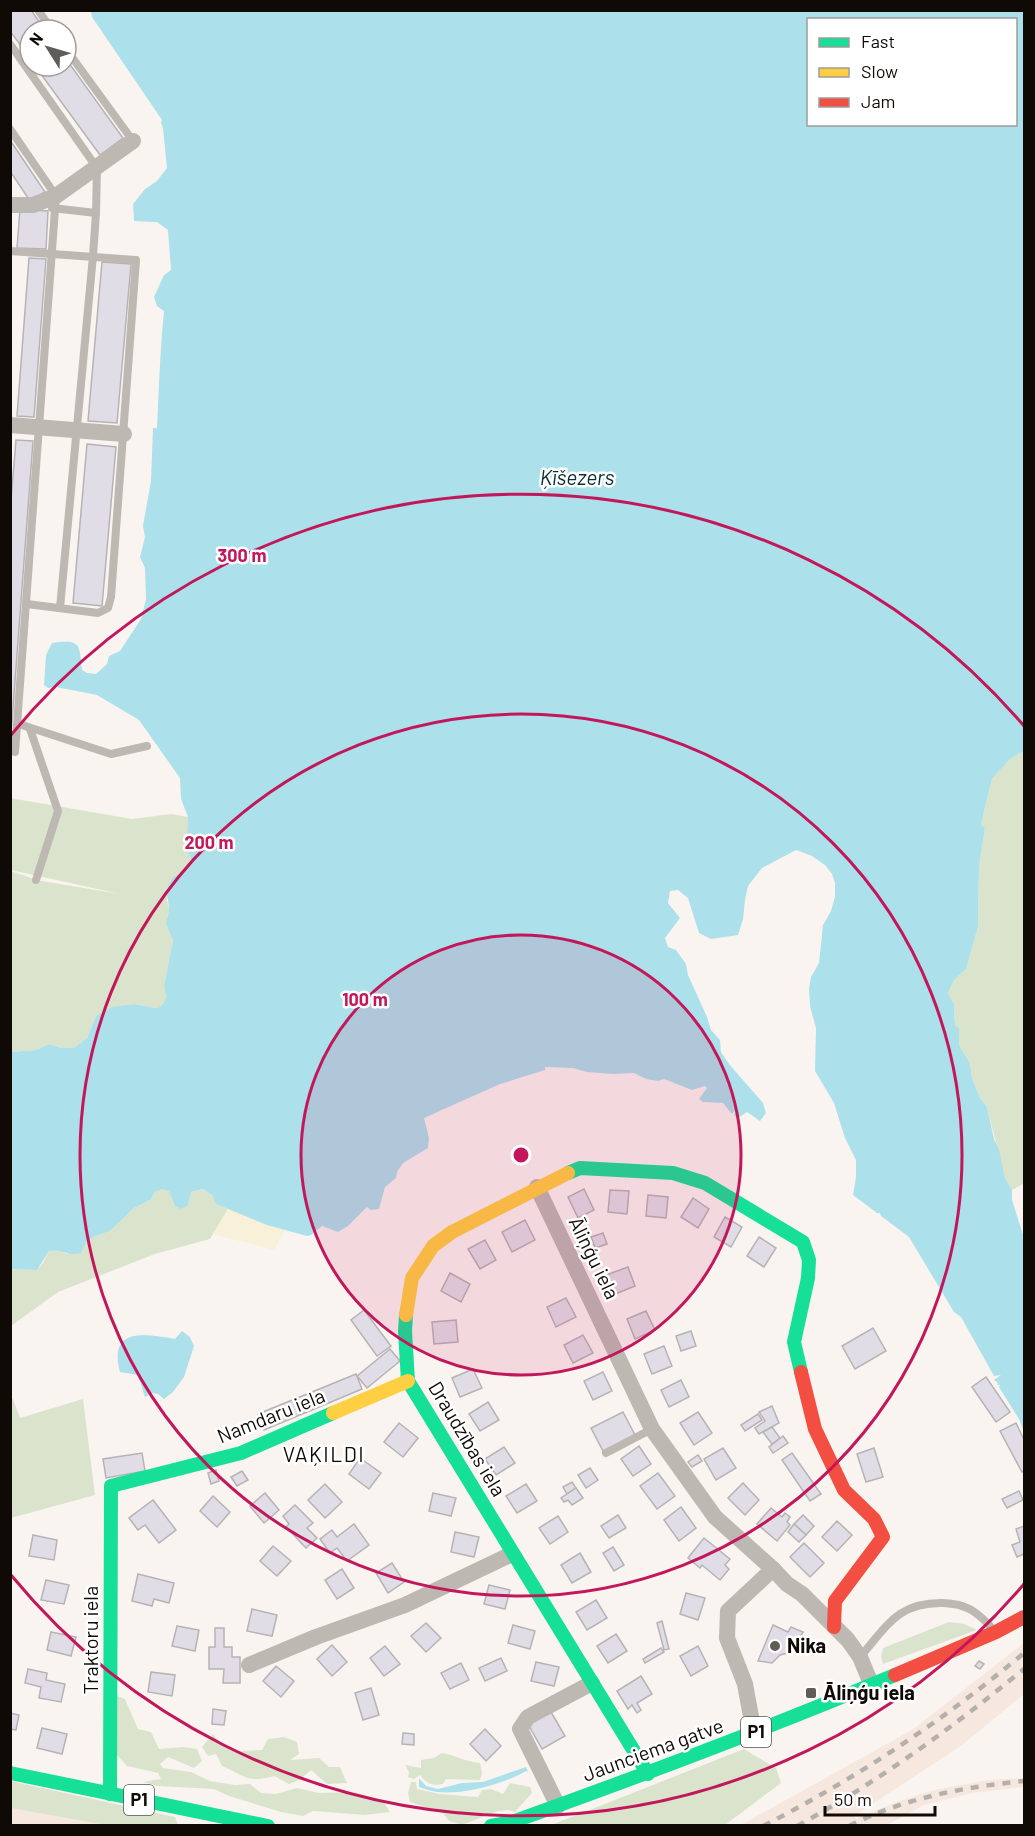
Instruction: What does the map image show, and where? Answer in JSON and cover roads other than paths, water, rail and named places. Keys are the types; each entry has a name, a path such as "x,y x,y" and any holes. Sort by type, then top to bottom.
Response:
{"street":[{"path":"10,205 56,203 133,141"},
{"path":"10,425 124,434"},
{"name":"Draudzības iela","path":"648,1774 408,1381 405,1331 408,1296 412,1278 433,1246 452,1232 537,1187 579,1168 673,1173 705,1183 803,1242 809,1260 808,1278 794,1342 815,1429 844,1490 874,1519 883,1538 835,1601 834,1627"},
{"name":"Āliņģu iela","path":"537,1187 652,1429 715,1517 834,1627 860,1657 872,1686"},
{"name":"Namdaru iela","path":"111,1486 241,1453 408,1381"},
{"name":"Traktoru iela","path":"110,1794 111,1486"},
{"path":"249,1665 316,1637 405,1605 512,1554"},
{"path":"754,1733 745,1684 727,1638 728,1611 773,1569"},
{"name":"Jaunciema gatve","path":"491,1826 512,1822 558,1806 754,1733 872,1686 996,1632 1024,1617"},
{"path":"558,1806 520,1729 528,1717 592,1683"},
{"name":"P1","path":"10,1773 268,1826"}],"lane":[{"path":"10,44 97,168 93,256 60,608"},
{"path":"78,65 133,141"},
{"path":"10,129 56,203 38,428 19,724 15,752"},
{"path":"56,203 96,213"},
{"path":"10,251 136,260 111,597 108,608 98,613 27,604"},
{"path":"19,724 111,754 147,746"},
{"path":"30,729 58,811 36,880"},
{"path":"606,1453 652,1429"},
{"path":"860,1657 889,1623 907,1609 926,1603 966,1606 996,1632"}],"water":[{"name":"Ķīšezers","path":"91,11 1024,11 1024,751 1010,759 992,779 981,824 985,828 979,867 978,927 966,969 954,980 948,993 954,1004 955,1025 959,1028 959,1045 970,1063 972,1078 980,1098 987,1107 1005,1178 1012,1190 1012,1200 1024,1238 1024,1432 1019,1419 999,1387 1000,1385 997,1385 998,1383 994,1380 1001,1375 994,1376 961,1317 954,1312 909,1237 880,1213 853,1195 856,1160 845,1138 834,1103 815,1071 816,1028 810,1006 809,989 811,977 819,963 823,925 831,911 835,897 835,883 825,865 812,856 796,850 762,868 748,886 738,935 711,939 699,933 688,898 678,890 670,891 668,903 680,918 665,938 668,947 676,950 686,964 688,975 711,1030 720,1040 721,1052 763,1103 766,1113 760,1121 747,1112 738,1118 734,1115 737,1108 732,1114 723,1103 703,1102 699,1099 707,1088 705,1086 692,1090 664,1079 658,1081 646,1079 634,1073 613,1074 587,1072 573,1068 545,1067 545,1070 500,1084 424,1118 429,1138 428,1148 403,1163 396,1178 385,1187 379,1209 371,1210 367,1207 348,1226 338,1232 322,1226 307,1236 267,1225 216,1204 212,1195 203,1189 191,1192 188,1205 181,1209 175,1206 169,1191 162,1189 155,1192 150,1200 134,1208 110,1231 86,1242 81,1253 49,1251 37,1270 11,1269 11,1052 36,1050 49,1044 61,1048 74,1048 87,1038 96,1016 112,1007 135,1004 155,1008 164,1003 166,997 164,986 173,940 166,924 169,910 167,889 173,877 187,870 192,861 186,848 188,817 181,799 180,778 139,720 97,695 56,687 48,688 44,685 46,655 52,643 74,643 79,649 82,670 96,674 107,664 109,656 120,651 141,619 146,599 145,568 140,557 145,537 143,526 151,481 153,428 157,428 164,311 157,306 154,297 164,275 171,270 168,230 157,222 134,221 133,204 167,168 162,120 92,17"},
{"path":"182,1331 190,1337 194,1346 184,1377 173,1392 164,1399 152,1393 145,1397 138,1375 120,1372 119,1347 124,1340 132,1337 141,1335 175,1339"},
{"path":"526,1767 528,1772 471,1790 437,1792 419,1787 419,1778 426,1786 438,1789 462,1783 483,1782"}],"railway":[{"path":"763,1826 798,1808 899,1747 963,1702 1024,1653"},
{"path":"797,1826 857,1791 914,1753 1024,1669"},
{"path":"849,1826 891,1808 935,1795 1024,1781"}],"place":[{"name":"Nika","path":"775,1646"},
{"name":"Āliņģu iela","path":"811,1693"}],"district":[{"name":"VAĶILDI","path":"324,1455"}]}
